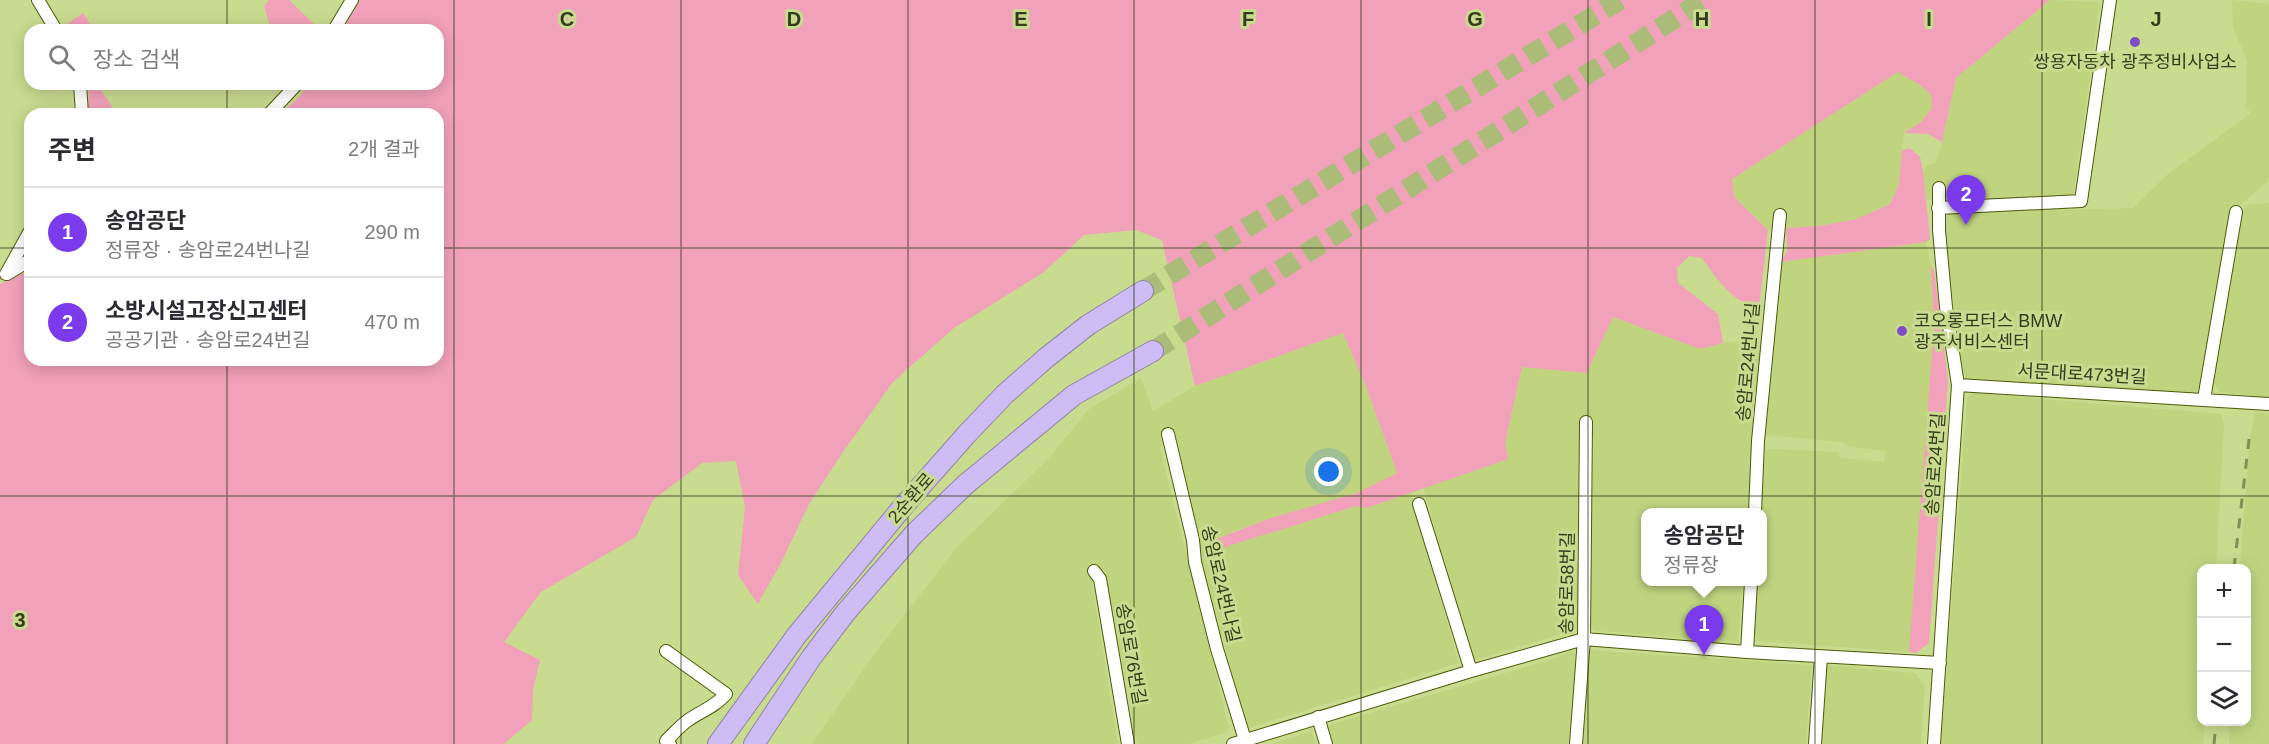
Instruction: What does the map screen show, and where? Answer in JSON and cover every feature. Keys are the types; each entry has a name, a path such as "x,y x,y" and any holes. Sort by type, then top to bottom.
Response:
{"highway":[{"name":"2순환로","path":"718,744 797,635 906,503 966,435 1005,394 1046,358 1088,325 1143,291"},
{"name":"2순환로","path":"754,744 818,649 879,573 914,534 964,485 1074,395 1153,351"}],"street":[{"path":"38,0 52,24"},
{"path":"338,24 352,0"},
{"path":"1938,208 2081,201 2110,0"},
{"path":"80,90 81,108"},
{"path":"275,108 291,90"},
{"name":"송암로24번길","path":"1934,744 1958,385 1946,307 1938,208 1939,188"},
{"path":"2204,399 2236,212"},
{"name":"송암로24번나길","path":"1755,508 1758,441 1780,215"},
{"path":"3,275 24,241"},
{"path":"3,275 24,263"},
{"name":"서문대로473번길","path":"1958,385 2269,404"},
{"name":"송암로58번길","path":"1576,744 1584,639 1586,422"},
{"name":"송암로24번나길","path":"1168,434 1193,540 1198,573 1239,742 1584,639 1821,657 1940,663"},
{"path":"1419,504 1471,671"},
{"name":"송암로76번길","path":"1094,571 1100,579 1128,744"},
{"path":"1747,652 1751,586"},
{"path":"666,651 726,694 718,704 688,720 676,730 666,741 670,744"},
{"path":"1815,744 1821,657"},
{"path":"1318,717 1326,744"}],"shaded area":[{"path":"269,0 289,0 314,24 269,24 264,6"},
{"path":"359,0 2050,0 1956,78 1942,142 1928,134 1904,133 1921,122 1932,108 1931,95 1920,85 1898,72 1732,179 1734,197 1768,230 1759,308 1733,296 1702,258 1689,256 1677,268 1678,283 1718,314 1723,343 1700,349 1613,317 1587,373 1522,367 1505,443 1508,459 1367,508 1356,506 1209,552 1208,542 1271,518 1357,493 1397,473 1367,389 1343,333 1195,386 1162,240 1136,230 1084,235 1044,272 954,328 893,382 809,504 782,561 758,604 738,575 745,507 736,461 702,463 653,500 636,537 541,592 504,642 540,660 533,690 532,720 504,744 0,744 0,284 24,273 24,366 444,366 444,108 287,108 304,90 444,90 444,24 346,24"},
{"path":"2050,0 2100,2 2074,192 2068,199 1947,201 1926,199 1923,171 1928,165 1935,163 1941,147 1956,78"},
{"path":"2232,0 2269,4 2269,180 2239,206 2231,205 2199,387 2193,394 1966,379 1960,360 1946,241 1946,217 1950,212 2133,208 2169,173 2251,113 2246,107 2247,61 2233,27"},
{"path":"83,13 90,24 67,24"},
{"path":"1898,72 1920,85 1931,95 1932,108 1921,122 1904,133 1899,184 1890,203 1858,219 1819,226 1768,230 1734,197 1732,179"},
{"path":"89,90 101,90 113,108 88,108"},
{"path":"1910,148 1920,157 1930,239 1926,242 1781,262 1787,251 1786,228 1819,226 1857,219 1890,204 1899,184 1902,150"},
{"path":"2269,203 2269,398 2220,392 2215,386 2213,373 2240,214 2249,204"},
{"path":"1926,242 1931,266 1934,325 1909,652 1758,641 1753,629 1757,586 1767,586 1767,508 1761,508 1765,451 1772,449 1838,452 1841,458 1884,462 1886,451 1849,447 1843,442 1765,435 1781,262"},
{"path":"1931,266 1934,270 1948,381 1929,643 1916,653 1909,652 1934,325"},
{"path":"1613,317 1700,349 1723,343 1761,340 1747,508 1641,508 1641,586 1742,586 1738,642 1595,631 1589,623 1594,436 1583,436 1578,629 1472,661 1423,487 1508,459 1505,444 1522,367 1587,373"},
{"path":"1343,333 1367,389 1397,473 1357,493 1233,531 1209,551 1356,506 1367,508 1410,492 1459,663 1249,728 1246,726 1171,443 1160,447 1229,728 1227,732 1189,744 1137,744 1105,571 1097,565 1089,564 1118,744 812,744 872,657 957,547 1048,459 1089,409 1141,378 1153,411 1195,386"},
{"path":"1974,393 2221,414 2224,424 2216,564 2197,564 2197,726 2205,726 2203,744 1941,744 1967,398"},
{"path":"2255,412 2269,414 2269,744 2229,744 2229,726 2251,726 2251,564 2240,564 2249,444"},
{"path":"1590,650 1812,665 1806,744 1583,744"},
{"path":"1572,651 1576,655 1569,744 1331,744 1326,726 1552,659"},
{"path":"1826,665 1915,673 1925,686 1921,744 1820,744"},
{"path":"1312,731 1316,744 1271,744"}],"tunnel":[{"path":"1143,291 1620,0"},
{"path":"1153,351 1704,0"}],"railway":[{"path":"2234,564 2250,431"},
{"path":"2214,744 2216,726"}],"place":[{"name":"쌍용자동차 광주정비사업소","path":"2135,42"},
{"name":"소방시설고장신고센터","path":"1966,225"},
{"name":"코오롱모터스 BMW 광주서비스센터","path":"1902,331"},
{"name":"송암공단","path":"1704,655"}]}
